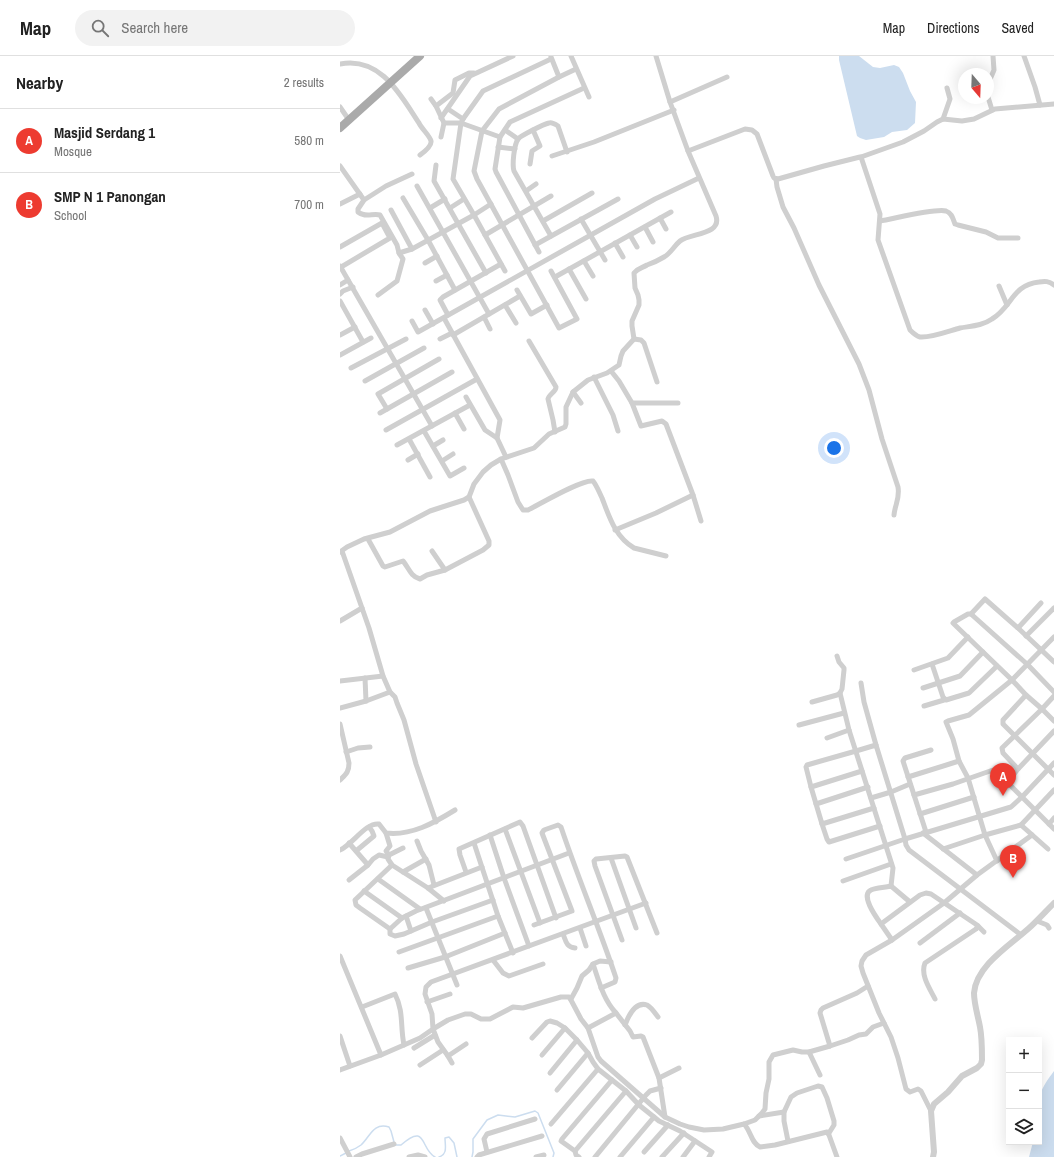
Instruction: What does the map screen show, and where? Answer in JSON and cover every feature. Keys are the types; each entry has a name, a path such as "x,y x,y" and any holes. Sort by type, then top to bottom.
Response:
{"main road":[{"path":"340,128 420,56"}],"street":[{"path":"441,138 443,120 448,109 470,76 513,56"},
{"path":"571,56 588,97"},
{"path":"634,339 632,321 639,305 639,300 635,288 634,272 666,256 680,241 711,230 716,225 717,220 688,151 670,102 656,56"},
{"path":"993,56 994,68"},
{"path":"1024,56 1036,87 1040,105"},
{"path":"505,271 454,181 453,176 462,121 483,91 551,57 559,77"},
{"path":"340,64 354,62 364,64 380,72 391,81 430,139 430,144 420,155"},
{"path":"551,271 577,319 559,328 474,173 482,131 499,109 576,69"},
{"path":"436,106 453,93 455,80 469,73 475,73"},
{"path":"670,102 727,77"},
{"path":"539,252 496,172 500,137 510,122 584,88"},
{"path":"943,119 950,99 947,88"},
{"path":"431,99 443,120"},
{"path":"990,104 992,110"},
{"path":"776,179 861,157 903,142 943,119 958,121 967,120 974,119 992,110 1054,104"},
{"path":"340,107 349,120"},
{"path":"448,109 462,121 482,131 500,137"},
{"path":"552,156 598,141 674,110"},
{"path":"443,120 462,121"},
{"path":"551,236 513,168 515,149 518,139 524,134 549,123 557,125 567,152"},
{"path":"688,151 745,129 752,130 757,134 774,178 776,179 783,207 869,390 882,439 898,488 899,494 894,515"},
{"path":"505,130 518,139"},
{"path":"530,164 532,151 540,146 533,130"},
{"path":"498,147 515,149"},
{"path":"861,157 880,214 878,240 910,330 918,337 986,323 998,316 1022,287 1036,282 1045,281 1054,285"},
{"path":"436,165 434,181 486,273"},
{"path":"340,166 364,200"},
{"path":"378,295 397,281 403,259 380,214 364,216 358,212 358,209 364,200 386,186 412,174"},
{"path":"412,321 418,332 655,199 699,178"},
{"path":"526,191 536,184"},
{"path":"417,186 480,298 490,329"},
{"path":"542,221 592,193"},
{"path":"340,204 360,194"},
{"path":"485,235 552,196"},
{"path":"403,198 455,290"},
{"path":"450,208 464,199"},
{"path":"536,245 618,199"},
{"path":"430,208 445,200"},
{"path":"399,253 412,249 491,204"},
{"path":"391,210 412,249"},
{"path":"880,221 929,212 945,211 952,216 955,224 986,232 998,238 1018,238"},
{"path":"554,277 671,212"},
{"path":"660,218 666,229"},
{"path":"581,219 605,260"},
{"path":"340,247 382,223 390,238 340,266 432,426"},
{"path":"645,227 653,242"},
{"path":"630,235 637,247"},
{"path":"615,243 623,257"},
{"path":"425,263 437,256"},
{"path":"584,261 593,276"},
{"path":"501,264 440,300 452,334 500,420 497,438 518,502 523,510 528,510 571,488 590,480 593,481 599,490 615,530 630,546 666,556"},
{"path":"569,269 586,299"},
{"path":"436,281 447,275"},
{"path":"340,285 348,280"},
{"path":"999,286 1007,305"},
{"path":"340,294 352,287"},
{"path":"517,290 531,314 547,305"},
{"path":"440,339 486,316 520,296"},
{"path":"340,301 364,342"},
{"path":"505,305 516,323"},
{"path":"425,310 433,324"},
{"path":"340,335 355,327"},
{"path":"340,355 371,338"},
{"path":"352,368 406,339"},
{"path":"368,539 383,566 385,567 403,561 411,574 420,578 445,570 486,548 490,544 469,497 472,487 491,465 503,458 534,448 549,434 565,427 566,407 573,392 594,377 600,376 619,365 620,356 634,339"},
{"path":"634,339 641,340 644,343 657,382"},
{"path":"529,341 556,387 548,399 555,432"},
{"path":"365,381 424,348"},
{"path":"387,409 378,394 439,359"},
{"path":"611,370 632,402 641,426 660,421 665,422 693,495 701,521"},
{"path":"380,413 452,372"},
{"path":"594,377 613,415 618,431"},
{"path":"386,430 477,379"},
{"path":"573,392 581,403"},
{"path":"466,397 485,430 497,438"},
{"path":"632,402 678,403"},
{"path":"398,445 470,405"},
{"path":"455,413 464,429"},
{"path":"487,431 499,425"},
{"path":"424,431 450,476 464,468"},
{"path":"409,439 430,477"},
{"path":"433,446 443,440"},
{"path":"408,460 418,454"},
{"path":"442,461 453,454"},
{"path":"615,530 656,513 693,495"},
{"path":"436,822 416,764 404,720 395,698 390,692 382,676 362,608 341,551 356,543 390,532 430,511 469,497"},
{"path":"432,551 445,570"},
{"path":"1054,662 985,599 971,614 968,614 953,623 1054,721"},
{"path":"1018,628 1041,603"},
{"path":"340,621 362,608"},
{"path":"1026,636 1054,608"},
{"path":"971,614 1028,665 1054,692"},
{"path":"914,670 945,660 968,637"},
{"path":"996,861 968,778 959,761 955,745 946,722 969,715 1012,680 1054,637"},
{"path":"923,688 960,676 983,652"},
{"path":"837,656 839,662 844,668 840,693 844,712 893,870 891,886"},
{"path":"932,664 944,700"},
{"path":"924,706 969,693 997,666"},
{"path":"340,681 382,676"},
{"path":"365,678 366,700"},
{"path":"861,682 864,702 906,845 911,852 1021,935"},
{"path":"340,708 390,692"},
{"path":"812,702 840,693"},
{"path":"1026,695 1002,721 1003,726 1054,775"},
{"path":"1018,769 1003,753 1002,747 1054,696"},
{"path":"799,725 844,712"},
{"path":"340,724 349,763 349,771 340,780"},
{"path":"827,738 850,730"},
{"path":"1007,783 1018,769 1054,731"},
{"path":"876,745 807,765 806,768 822,824 829,842 880,826"},
{"path":"346,752 358,748 370,747"},
{"path":"931,750 908,756 904,759 904,765 925,833 977,875"},
{"path":"908,777 959,761"},
{"path":"846,859 905,839 1011,807 1054,763"},
{"path":"914,795 993,770 996,771 1054,829"},
{"path":"811,787 862,771"},
{"path":"871,798 910,784"},
{"path":"816,804 868,787"},
{"path":"943,849 1021,825 1054,790"},
{"path":"920,814 974,797"},
{"path":"822,824 874,808"},
{"path":"386,833 401,833 418,829 436,822 455,810"},
{"path":"1049,824 1054,818"},
{"path":"466,872 459,849 520,822 523,824 556,918"},
{"path":"340,850 348,846 369,827 374,824 378,824 386,833 390,846 386,851 392,865 428,888 444,901"},
{"path":"1021,825 1048,848"},
{"path":"505,829 521,871 537,924 574,911 552,860 542,832 544,830 560,826 616,978 615,982 601,988"},
{"path":"356,851 374,836 369,827"},
{"path":"490,835 529,946"},
{"path":"933,1157 934,1152 931,1111 921,1090 910,1092 906,1089 891,1037 868,986 861,966 862,961 866,955 892,940 944,903 977,875 1032,835"},
{"path":"417,841 429,865 434,885"},
{"path":"350,843 368,865"},
{"path":"474,843 512,953"},
{"path":"349,880 379,855 388,856 403,848"},
{"path":"390,929 404,917 420,909 569,853"},
{"path":"622,940 594,862 596,859 627,857 657,933"},
{"path":"610,858 636,928"},
{"path":"403,872 426,859"},
{"path":"843,881 891,864"},
{"path":"392,865 355,900 356,905 390,929 390,934 395,936 493,900"},
{"path":"428,888 482,867"},
{"path":"378,879 420,909"},
{"path":"891,886 910,902"},
{"path":"891,886 871,890 866,896 872,909 892,940"},
{"path":"364,891 404,917 411,931"},
{"path":"881,924 920,895 926,893 931,894 975,923 984,932"},
{"path":"452,1063 433,1029 432,1014 427,1002 425,990 428,984 646,903"},
{"path":"931,1111 936,1102 948,1092 962,1076 974,1071 981,1064 980,1028 974,993 979,978 988,964 1037,921 1054,903"},
{"path":"426,908 456,985"},
{"path":"920,943 960,914"},
{"path":"399,952 498,916"},
{"path":"1037,921 1043,923 1049,928"},
{"path":"935,999 924,976 923,969 925,963 976,929 978,926"},
{"path":"580,928 586,946"},
{"path":"408,968 445,957 505,933"},
{"path":"563,934 568,946 575,948"},
{"path":"340,958 382,1055"},
{"path":"493,960 503,974 509,976 543,964"},
{"path":"571,999 578,988 582,976 593,964 600,961 611,962"},
{"path":"593,964 608,1004 634,1037 643,1037 659,1078 665,1117"},
{"path":"830,1046 820,1013 821,1010 857,994 868,986"},
{"path":"362,1007 395,994 401,1010 404,1045"},
{"path":"427,1002 450,994"},
{"path":"340,1070 382,1055 420,1038 448,1020 465,1014 471,1014 481,1019 490,1019 513,1007 527,1007 566,996 571,999 581,1019 588,1028 598,1057 665,1117 685,1126 704,1130 723,1129 752,1122 765,1109 769,1078 768,1062 772,1056 785,1051 793,1050 808,1052 830,1046 848,1040 859,1034 866,1034 873,1027 884,1023"},
{"path":"626,1025 628,1017 633,1009 640,1005 645,1004 649,1006 658,1017"},
{"path":"588,1028 616,1013"},
{"path":"532,1038 547,1022 557,1023 565,1028 588,1053 592,1062 626,1091 639,1105 659,1121 684,1133 712,1152 709,1157"},
{"path":"542,1055 565,1028"},
{"path":"414,1048 435,1035"},
{"path":"340,1036 350,1066"},
{"path":"550,1073 577,1040"},
{"path":"448,1056 466,1044"},
{"path":"420,1065 444,1050"},
{"path":"808,1052 820,1075"},
{"path":"557,1090 588,1053"},
{"path":"551,1124 598,1068"},
{"path":"659,1078 679,1068"},
{"path":"579,1157 576,1155 575,1151 561,1141 612,1080"},
{"path":"788,1142 784,1112 791,1097 797,1093 818,1086 822,1088 827,1098 834,1122 834,1125 828,1134"},
{"path":"595,1157 650,1091 661,1088"},
{"path":"575,1151 626,1091"},
{"path":"759,1116 784,1112"},
{"path":"620,1157 654,1117"},
{"path":"488,1152 484,1139 487,1134 535,1118"},
{"path":"744,1124 747,1127 754,1143 758,1146 764,1147 827,1132 836,1157"},
{"path":"644,1152 668,1125"},
{"path":"662,1157 684,1133"},
{"path":"477,1157 488,1152 542,1136"},
{"path":"340,1138 348,1152"},
{"path":"683,1157 695,1141"},
{"path":"356,1157 394,1144"},
{"path":"409,1157 418,1155 425,1157"}],"water":[{"path":"839,56 859,56 873,67 880,68 894,65 899,67 916,102 915,123 907,130 892,132 884,137 866,140 857,136"},
{"path":"1054,1071 1054,1157 1029,1157 1032,1145 1042,1145 1042,1090"}],"waterway":[{"path":"472,1157 473,1139 487,1120 498,1115 515,1117 535,1111 538,1113 554,1153 553,1157"},
{"path":"349,1151 361,1145 372,1131 379,1127 389,1127 394,1142"},
{"path":"395,1145 401,1145 415,1136 419,1137 422,1139 430,1153 435,1157"},
{"path":"439,1157 444,1154 445,1138 449,1137 454,1143 457,1157"},
{"path":"340,1156 346,1153"}],"place":[{"name":"Masjid Serdang 1","path":"1003,796"},
{"name":"SMP N 1 Panongan","path":"1013,878"}]}
